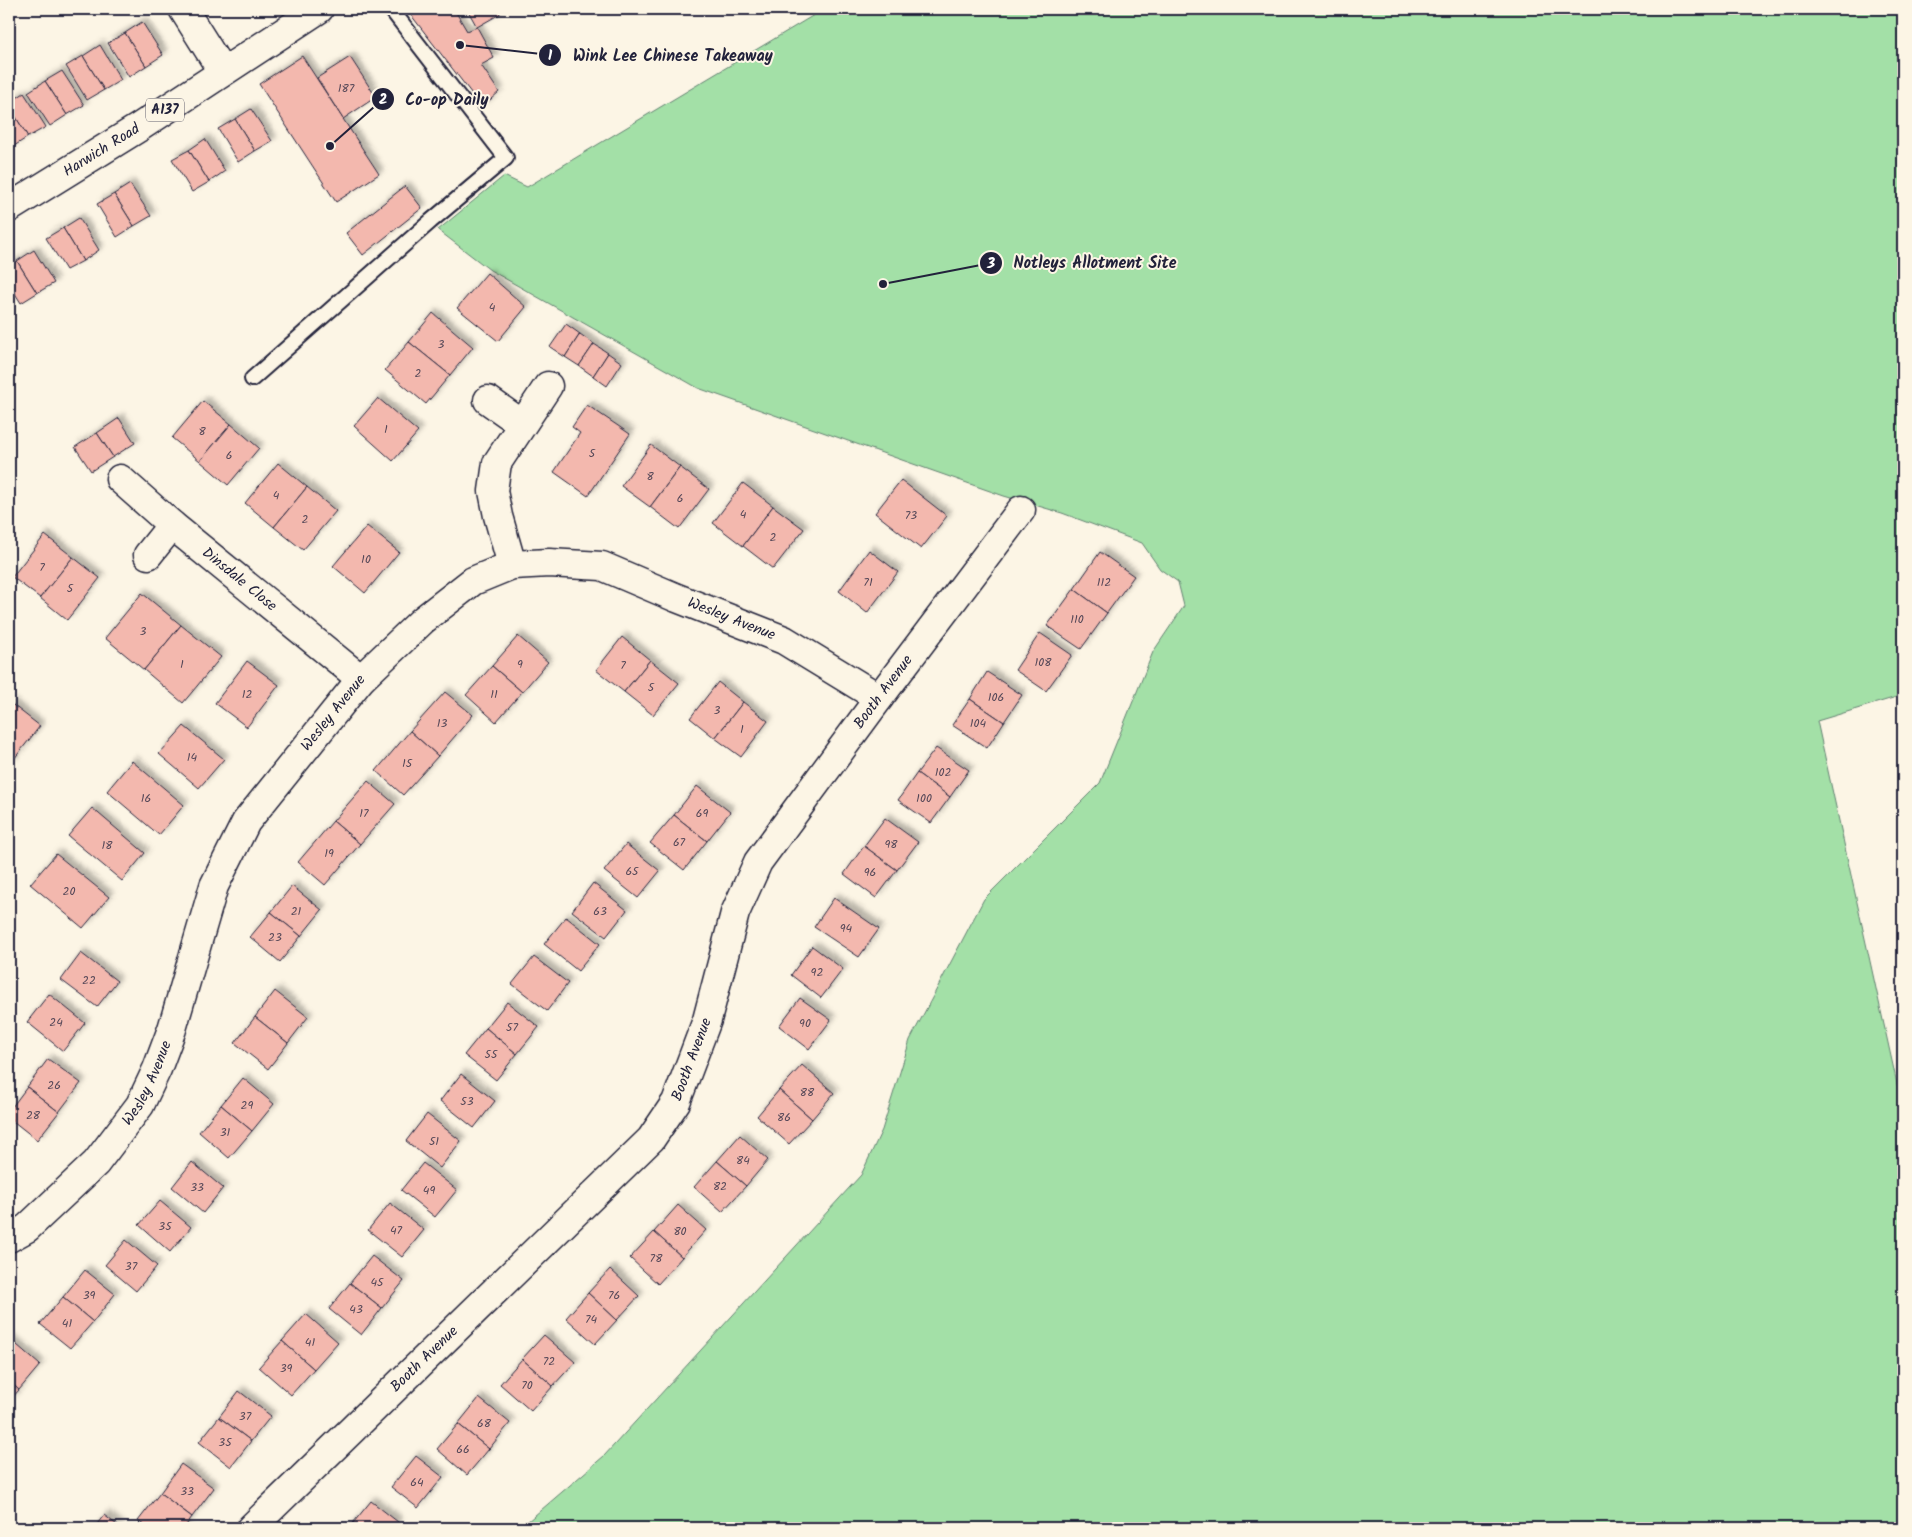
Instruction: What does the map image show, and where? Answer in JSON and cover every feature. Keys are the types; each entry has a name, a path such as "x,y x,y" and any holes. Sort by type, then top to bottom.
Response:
{"street":[{"path":"183,9 222,71"},
{"name":"Harwich Road","path":"9,208 138,128 319,9"},
{"path":"512,565 493,491 496,463 548,386"},
{"path":"488,400 522,424"},
{"name":"Dinsdale Close","path":"120,479 172,525 361,679"},
{"name":"Booth Avenue","path":"251,1528 651,1139 676,1102 707,1020 735,913 758,862 1021,510"},
{"path":"148,556 172,525"},
{"name":"Wesley Avenue","path":"9,1238 27,1228 96,1163 140,1105 157,1069 172,1029 214,886 246,822 361,679 423,620 473,581 512,565 549,563 602,566 784,640 879,698"}],"lane":[{"path":"252,379 431,221 506,158 391,9"}],"green space":[{"path":"824,9 1903,9 1903,695 1817,721 1903,1111 1903,1528 520,1528 604,1456 861,1175 882,1130 910,1040 984,899 1100,783 1153,652 1184,606 1178,582 1160,569 1142,543 1062,513 1004,496 698,388 490,270 438,230 504,176 527,187"}],"building":[{"path":"422,9 454,9 467,31 477,27 494,58 481,65 499,92 482,107 411,15"},
{"path":"467,9 498,9 500,14 477,27"},
{"path":"142,22 163,55 146,66 125,33"},
{"path":"125,33 146,66 129,77 108,43"},
{"path":"100,45 121,80 104,90 83,56"},
{"path":"83,56 104,90 87,100 66,66"},
{"path":"302,56 379,174 336,202 259,84"},
{"path":"350,57 376,97 343,119 317,78"},
{"path":"62,71 84,105 67,115 45,81"},
{"path":"45,81 67,115 50,126 28,92"},
{"path":"24,93 46,127 28,137 9,106 9,103"},
{"path":"9,106 28,137 11,148 9,144"},
{"path":"251,109 272,141 255,151 235,119"},
{"path":"235,119 255,151 238,162 218,129"},
{"path":"205,139 225,171 209,182 189,150"},
{"path":"189,150 209,182 192,192 172,159"},
{"path":"130,184 151,216 134,226 114,194"},
{"path":"405,186 422,208 363,255 346,233"},
{"path":"114,194 134,226 117,237 97,204"},
{"path":"79,218 99,250 83,261 63,228"},
{"path":"63,228 83,261 66,270 46,238"},
{"path":"34,250 54,283 37,293 17,261"},
{"path":"17,261 37,293 21,303 9,284 9,266"},
{"path":"487,273 526,307 498,341 457,308"},
{"path":"433,313 473,347 450,375 409,342"},
{"path":"566,324 580,334 565,357 550,347"},
{"path":"580,334 594,344 579,366 565,357"},
{"path":"409,342 450,375 426,404 385,370"},
{"path":"594,344 608,353 593,376 579,366"},
{"path":"608,353 622,363 607,386 593,376"},
{"path":"378,398 418,432 393,461 354,426"},
{"path":"203,401 231,424 200,461 172,438"},
{"path":"587,405 630,434 588,496 554,472 580,433 572,427"},
{"path":"119,418 135,443 113,457 97,433"},
{"path":"231,424 259,448 228,485 200,461"},
{"path":"97,433 113,457 91,471 75,447"},
{"path":"651,445 680,467 650,507 621,486"},
{"path":"278,463 307,487 274,527 245,503"},
{"path":"680,467 709,489 679,529 650,507"},
{"path":"901,480 947,516 921,549 875,513"},
{"path":"743,483 773,506 743,546 713,523"},
{"path":"307,487 336,511 303,550 274,527"},
{"path":"773,506 804,529 773,569 743,546"},
{"path":"367,526 399,552 365,593 333,566"},
{"path":"45,535 73,557 40,598 12,577"},
{"path":"869,550 898,572 867,613 839,591"},
{"path":"1100,552 1134,576 1107,613 1074,589"},
{"path":"73,557 100,578 67,620 40,598"},
{"path":"1074,589 1107,613 1081,649 1047,626"},
{"path":"142,593 181,625 144,670 105,638"},
{"path":"181,625 221,657 183,703 144,670"},
{"path":"1040,633 1072,655 1046,691 1015,670"},
{"path":"518,636 548,662 522,692 492,666"},
{"path":"622,637 650,660 624,692 596,670"},
{"path":"650,660 679,683 653,715 624,692"},
{"path":"247,661 279,685 247,727 215,703"},
{"path":"492,666 522,692 496,722 466,695"},
{"path":"987,672 1022,695 1004,722 970,699"},
{"path":"718,682 743,702 715,738 690,718"},
{"path":"445,692 473,715 438,756 410,731"},
{"path":"970,699 1004,722 987,748 952,725"},
{"path":"9,702 40,726 10,764 9,763"},
{"path":"743,702 768,721 741,757 715,738"},
{"path":"184,726 224,759 199,788 159,754"},
{"path":"410,731 438,756 403,795 376,771"},
{"path":"936,748 969,770 950,797 917,773"},
{"path":"132,761 184,805 159,835 107,791"},
{"path":"917,773 950,797 931,823 898,800"},
{"path":"368,781 395,804 360,844 333,821"},
{"path":"697,786 730,812 707,841 674,815"},
{"path":"92,808 145,853 122,881 68,836"},
{"path":"674,815 707,841 684,870 650,843"},
{"path":"885,818 918,842 897,870 864,846"},
{"path":"333,821 360,844 325,885 298,862"},
{"path":"626,844 660,871 638,898 604,871"},
{"path":"864,846 897,870 876,898 844,874"},
{"path":"56,854 109,897 83,928 30,884"},
{"path":"593,883 627,910 606,937 572,911"},
{"path":"292,886 322,910 301,936 271,912"},
{"path":"834,898 879,929 859,957 814,927"},
{"path":"271,912 301,936 280,962 250,937"},
{"path":"566,917 600,944 578,971 544,944"},
{"path":"812,946 843,969 821,998 791,975"},
{"path":"81,953 117,981 97,1007 61,980"},
{"path":"534,957 568,983 547,1011 512,984"},
{"path":"275,991 308,1017 288,1043 255,1017"},
{"path":"49,994 85,1023 63,1051 27,1022"},
{"path":"800,998 831,1020 809,1049 779,1026"},
{"path":"507,1002 539,1027 517,1054 486,1028"},
{"path":"255,1017 288,1043 268,1069 235,1043"},
{"path":"486,1028 517,1054 496,1080 464,1055"},
{"path":"48,1059 81,1083 59,1112 27,1087"},
{"path":"802,1065 834,1093 812,1119 779,1090"},
{"path":"461,1074 495,1101 474,1128 440,1101"},
{"path":"243,1078 274,1104 252,1131 221,1105"},
{"path":"27,1087 59,1112 37,1140 9,1118 9,1111"},
{"path":"779,1090 812,1119 789,1144 757,1116"},
{"path":"221,1105 252,1131 229,1158 199,1132"},
{"path":"427,1114 461,1141 440,1168 406,1141"},
{"path":"740,1135 768,1160 746,1186 717,1161"},
{"path":"717,1161 746,1186 722,1212 694,1187"},
{"path":"192,1162 223,1188 203,1213 172,1187"},
{"path":"423,1163 457,1190 435,1217 401,1190"},
{"path":"160,1201 191,1227 170,1252 139,1225"},
{"path":"390,1203 424,1230 402,1257 368,1230"},
{"path":"678,1205 706,1230 682,1257 654,1232"},
{"path":"654,1232 682,1257 658,1284 630,1258"},
{"path":"126,1240 157,1266 136,1291 105,1265"},
{"path":"372,1256 404,1281 382,1308 350,1283"},
{"path":"610,1269 639,1296 617,1320 588,1293"},
{"path":"85,1270 115,1294 93,1322 63,1297"},
{"path":"350,1283 382,1308 361,1335 329,1309"},
{"path":"588,1293 617,1320 595,1344 566,1318"},
{"path":"63,1297 93,1322 70,1348 40,1324"},
{"path":"306,1314 338,1342 314,1369 282,1341"},
{"path":"544,1335 575,1362 553,1386 522,1359"},
{"path":"9,1338 40,1365 19,1390 9,1381"},
{"path":"282,1341 314,1369 291,1395 259,1367"},
{"path":"522,1359 553,1386 531,1411 500,1384"},
{"path":"9,1381 19,1390 9,1401"},
{"path":"239,1391 271,1416 251,1441 219,1417"},
{"path":"479,1398 510,1423 489,1449 458,1424"},
{"path":"219,1417 251,1441 231,1467 199,1442"},
{"path":"458,1424 489,1449 467,1475 437,1449"},
{"path":"416,1456 443,1477 418,1508 391,1487"},
{"path":"181,1464 214,1488 192,1517 160,1493"},
{"path":"160,1493 192,1517 184,1528 148,1528 138,1521"},
{"path":"371,1501 398,1522 393,1528 349,1528"},
{"path":"104,1515 121,1528 94,1528"}],"place":[{"name":"Wink Lee Chinese Takeaway","path":"460,45"},
{"name":"Co-op Daily","path":"330,146"},
{"name":"Notleys Allotment Site","path":"883,284"}]}
